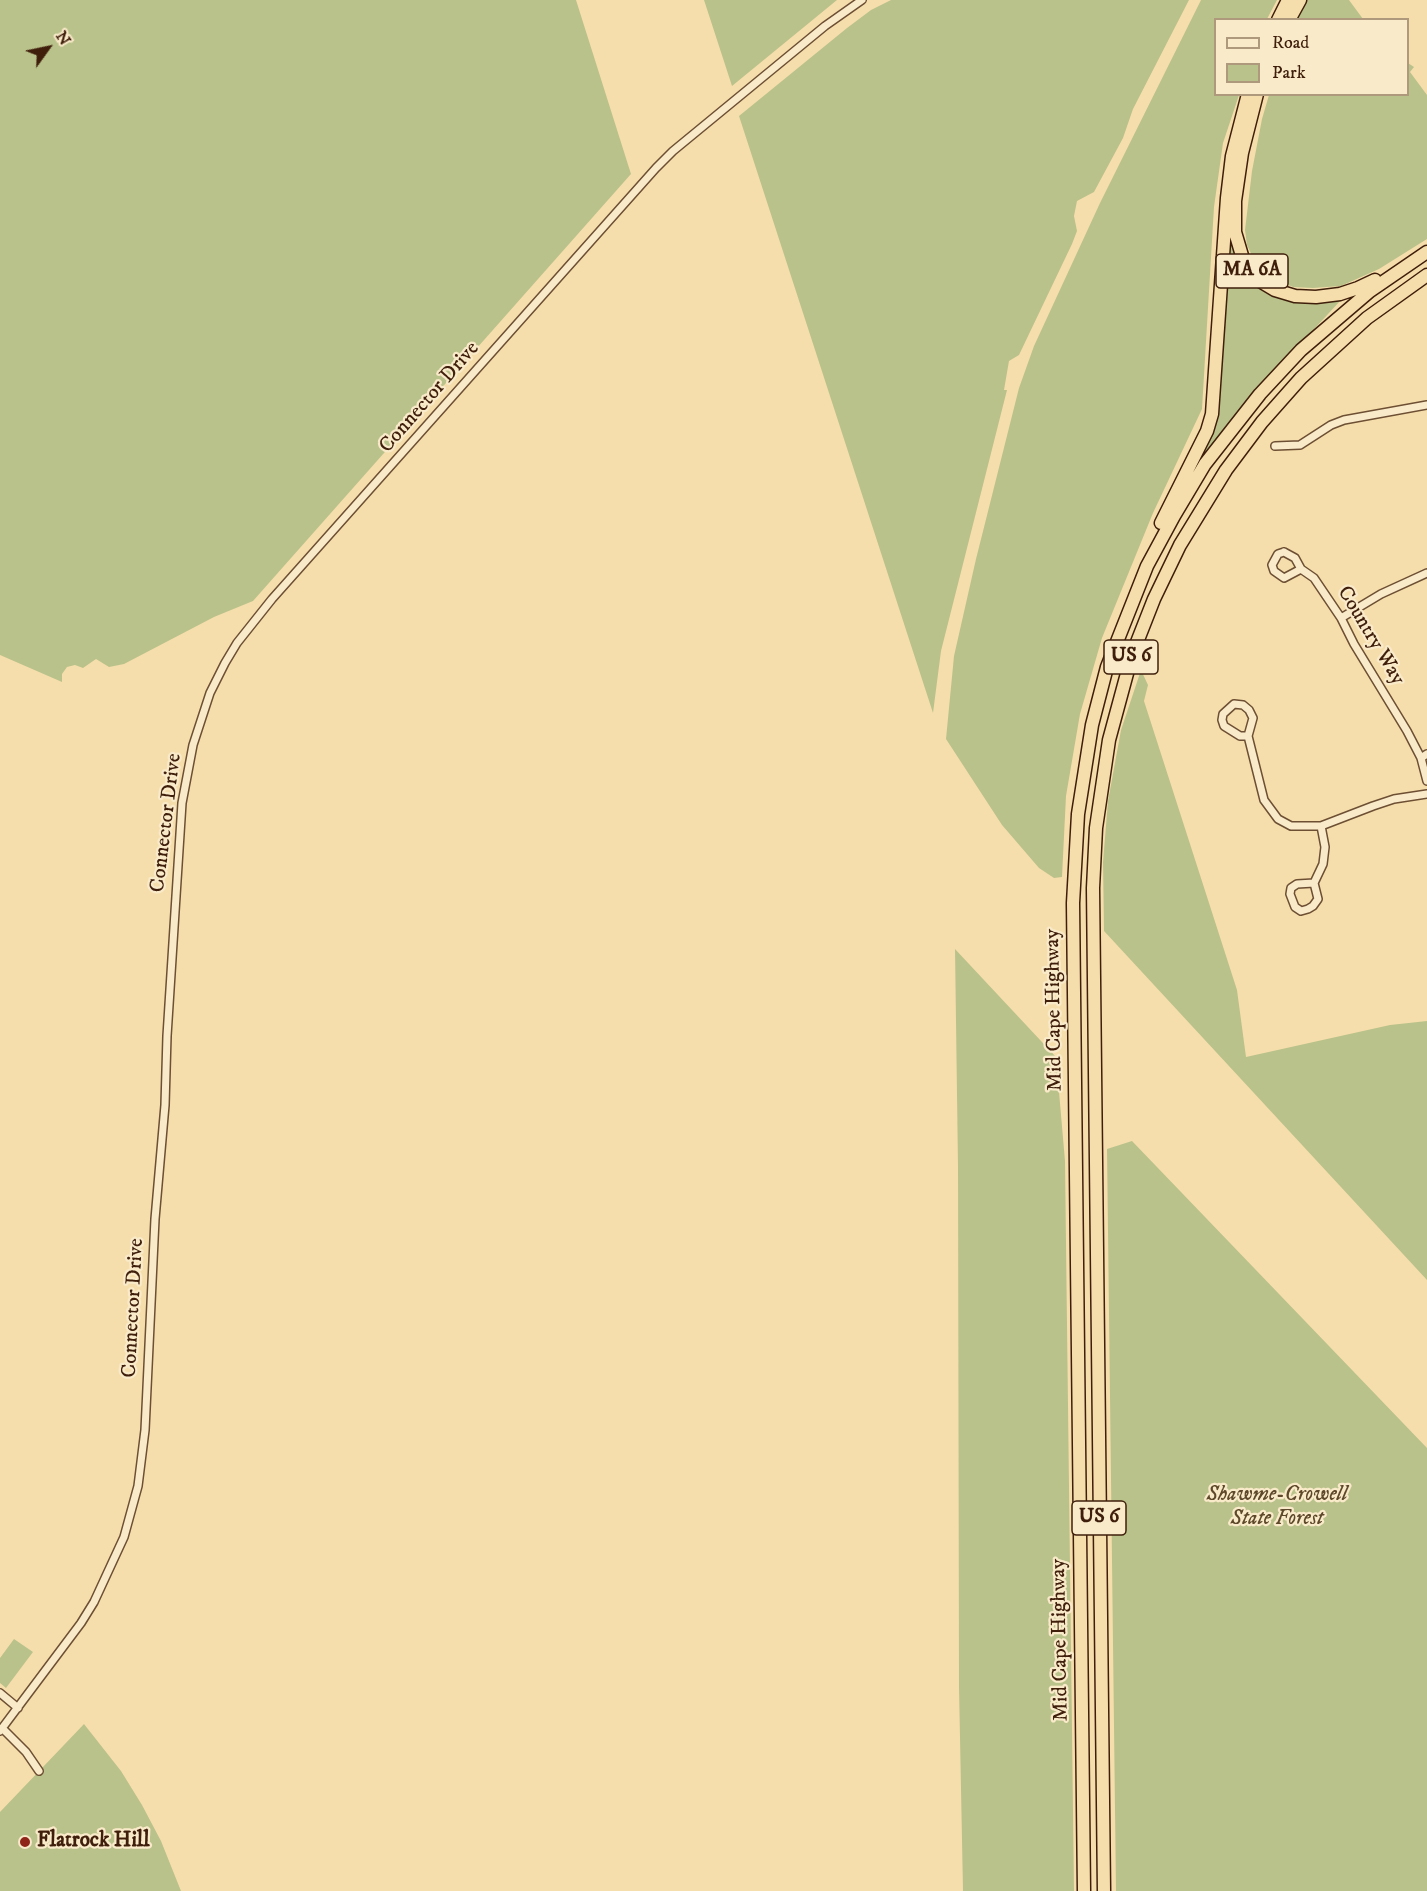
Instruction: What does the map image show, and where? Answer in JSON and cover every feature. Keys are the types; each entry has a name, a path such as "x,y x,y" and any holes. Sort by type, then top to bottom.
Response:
{"highway":[{"path":"1279,18 1288,0"},
{"path":"1290,18 1300,0"},
{"path":"1131,602 1144,558 1207,431 1212,414 1228,187 1237,135 1247,96"},
{"name":"MA 6A","path":"1256,96 1242,153 1235,213 1239,250 1254,275 1268,285 1286,293 1306,297 1328,296 1358,288 1423,254"},
{"name":"Mid Cape Highway","path":"1084,1891 1074,874 1081,783 1092,725 1107,667 1131,602 1147,566 1205,464 1241,416 1323,329 1370,291 1423,254"},
{"name":"Mid Cape Highway","path":"1104,1891 1093,888 1096,828 1109,740 1132,655 1154,599 1180,545 1226,470 1262,422 1316,364 1367,318 1427,275"}],"street":[{"name":"Connector Drive","path":"1,1730 81,1623 94,1602 124,1537 138,1486 145,1430 155,1230 165,1105 169,989 182,803 193,745 210,693 237,643 272,599 656,168 673,151 825,26 862,0"},
{"path":"1275,446 1300,445 1331,425 1344,420 1427,405"},
{"name":"Country Way","path":"1301,569 1314,578 1341,618 1424,756 1427,781"},
{"path":"1341,618 1381,594 1427,573"},
{"path":"1248,736 1240,736 1224,726 1223,714 1234,704 1243,705 1253,718 1248,736 1264,800 1278,819 1291,826 1321,826 1394,799 1427,794"},
{"path":"1314,883 1297,884 1291,888 1290,894 1295,907 1301,911 1313,906 1318,899 1314,883 1323,864 1325,847 1321,826"},
{"path":"0,1694 18,1708"},
{"path":"1,1730 26,1752 39,1771"}],"green space":[{"path":"0,0 576,0 631,174 253,601 214,617 124,664 109,667 96,659 83,668 75,665 67,667 62,674 62,682 0,655"},
{"path":"704,0 837,0 732,86"},
{"path":"891,0 1189,0 1133,109 1123,138 1094,192 1077,201 1074,216 1077,231 1072,244 1019,355 1009,361 1004,390 1007,390 941,651 933,713 739,116 847,28 871,10"},
{"path":"1201,0 1277,0 1268,18 1214,18 1214,96 1239,96 1223,143 1214,207 1202,409 1153,513 1102,638 1080,714 1066,796 1062,877 1054,878 1039,868 1002,825 946,739 954,656 1019,388 1034,346 1100,203"},
{"path":"1306,0 1349,0 1362,18 1296,18"},
{"path":"1409,64 1414,67 1410,72 1427,95 1427,239 1379,269 1341,286 1293,287 1274,279 1254,260 1247,245 1245,230 1252,171 1269,96 1409,96"},
{"path":"1228,228 1236,258 1242,267 1267,290 1341,300 1242,407 1188,482 1213,428"},
{"path":"1141,670 1148,685 1144,701 1237,990 1246,1057 1390,1025 1427,1021 1427,1280 1104,931 1103,862 1108,801 1121,730"},
{"path":"955,949 1056,1057 1065,1161 1074,1891 963,1891 959,1687 958,1167"},
{"name":"Shawme-Crowell State Forest","path":"1132,1141 1427,1448 1427,1891 1116,1891 1107,1149"},
{"path":"14,1639 33,1652 6,1688 0,1683 0,1658"},
{"path":"84,1724 121,1771 142,1805 161,1841 181,1891 0,1891 0,1812"}],"place":[{"name":"Flatrock Hill","path":"25,1842"}]}
